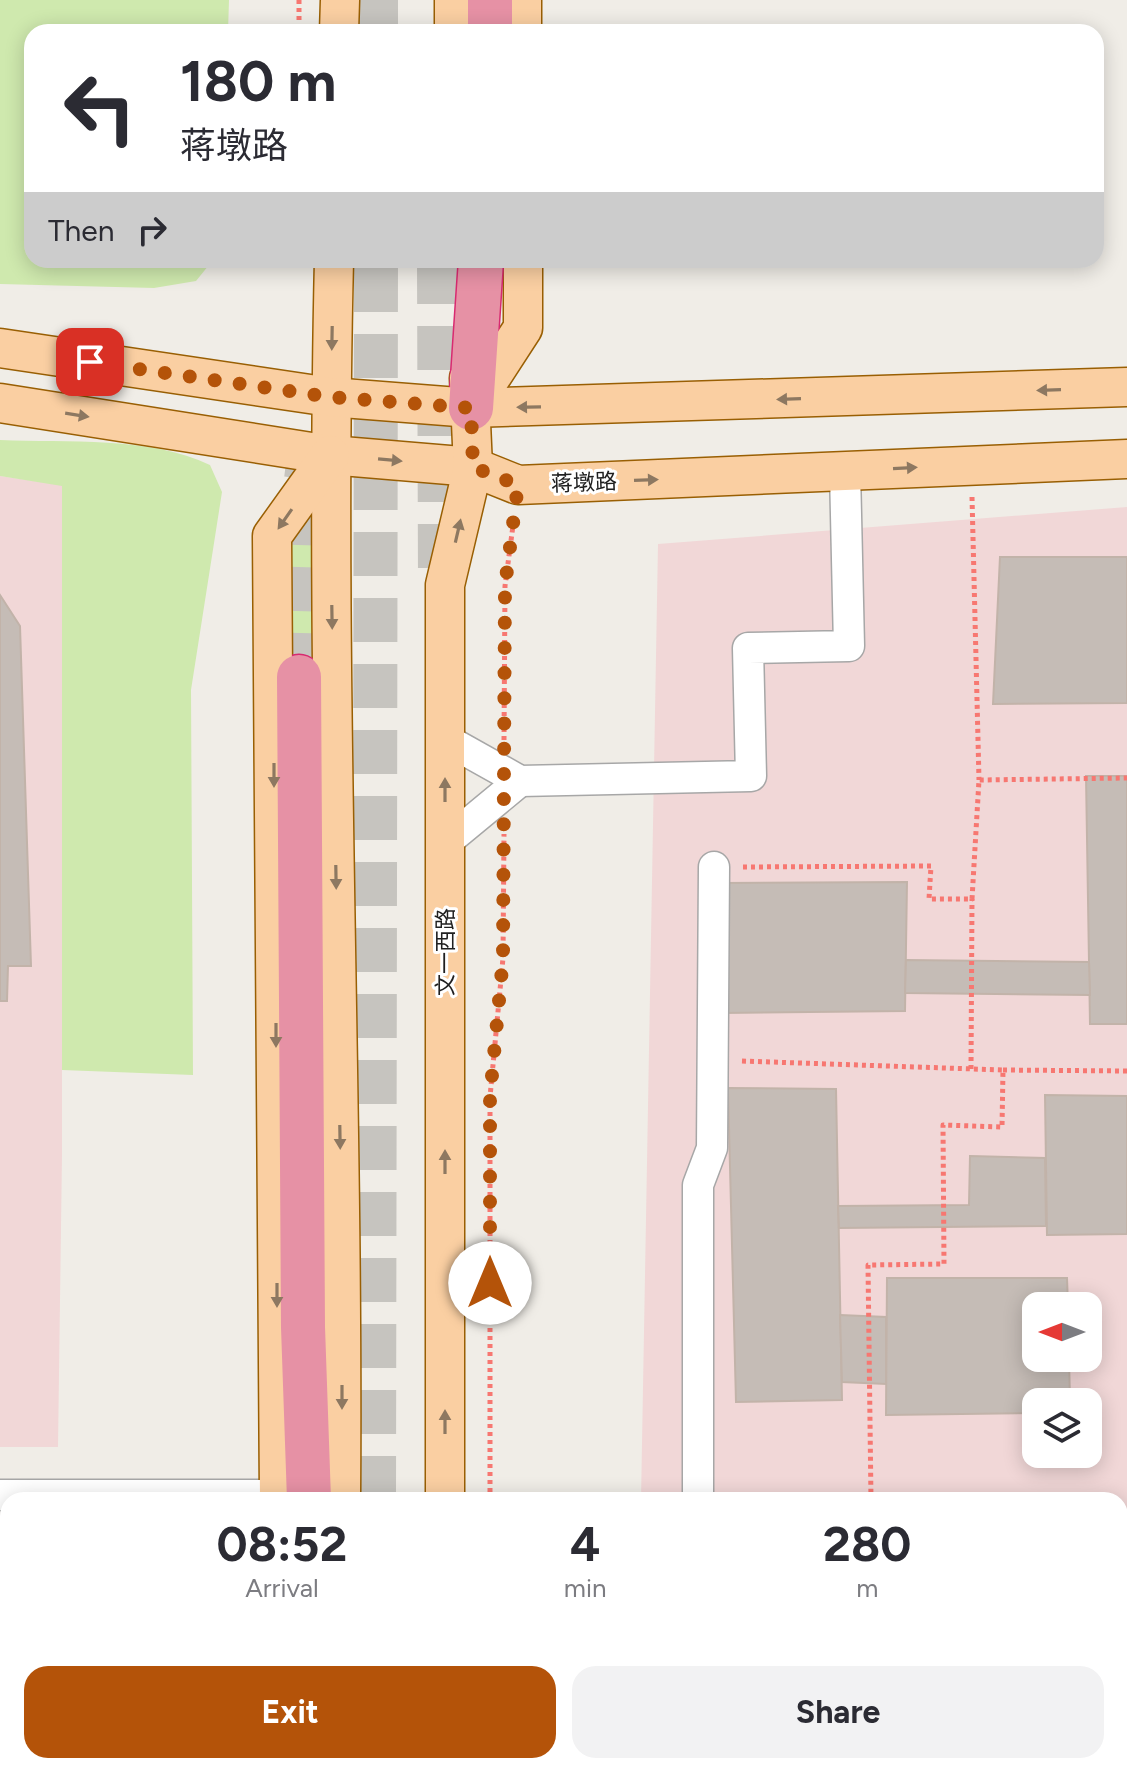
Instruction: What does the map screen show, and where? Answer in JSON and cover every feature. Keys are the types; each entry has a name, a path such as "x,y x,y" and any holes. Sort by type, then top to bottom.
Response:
{"highway":[{"path":"490,0 490,24"},
{"path":"471,408 480,268"},
{"path":"289,1492 303,1327 299,677"}],"main road":[{"path":"339,24 340,0"},
{"path":"454,0 454,24"},
{"path":"522,0 522,24"},
{"path":"334,268 330,455 343,1305 341,1492"},
{"name":"文一西路","path":"445,1492 445,585 473,467 461,268"},
{"path":"471,408 523,328 523,268"},
{"path":"0,348 330,397 471,408 1127,387"},
{"name":"蒋墩路","path":"0,403 330,455 473,467 518,485 1127,459"},
{"path":"289,1492 272,536 330,455"}],"street":[{"path":"445,739 509,782 751,776 748,648 849,646 845,471"},
{"path":"445,843 509,782"},
{"path":"698,1492 698,1185 712,1148 714,867"}],"path":[{"path":"299,0 299,24"},
{"path":"971,465 979,780 972,899 971,1069"},
{"path":"490,1492 490,1097 503,958 509,782 505,586 518,485"},
{"path":"979,780 1127,778"},
{"path":"714,867 931,866 929,899 972,899"},
{"path":"713,1060 1127,1071"},
{"path":"871,1492 868,1265 944,1264 943,1125 1002,1127 1003,1070"}],"shaded area":[{"path":"0,476 62,485 62,1155 58,1447 0,1447"},
{"path":"1127,507 1127,1492 641,1492 658,544"}],"green space":[{"path":"0,0 229,0 228,24 24,24 24,268 207,268 196,281 154,288 0,284"},
{"path":"0,440 108,443 161,449 210,465 222,492 191,690 193,1075 62,1070 62,486 0,476"},
{"path":"319,522 319,634 269,634 271,523"}],"building":[{"path":"1000,557 1127,557 1127,703 993,704"},
{"path":"0,595 20,626 31,966 8,966 7,1001 0,1001"},
{"path":"1086,776 1127,776 1127,1024 1090,1024"},
{"path":"907,882 905,1011 723,1013 724,883"},
{"path":"906,960 1089,962 1090,995 905,993"},
{"path":"728,1088 836,1089 842,1400 736,1402"},
{"path":"1045,1095 1127,1096 1127,1234 1047,1235"},
{"path":"970,1156 1045,1158 1046,1226 839,1228 838,1206 969,1205"},
{"path":"887,1278 1067,1278 1068,1292 1022,1292 1022,1372 1069,1372 1070,1388 1022,1388 1022,1413 886,1415"},
{"path":"840,1315 886,1317 886,1384 842,1382"}],"tunnel":[{"path":"376,0 376,24"},
{"path":"374,1492 376,268"},
{"path":"439,268 440,582"},
{"path":"299,677 304,496 308,464"}],"route":[{"path":"90,362 330,397 471,408 473,467 518,485 505,586 503,958 490,1097 490,1283"}]}
